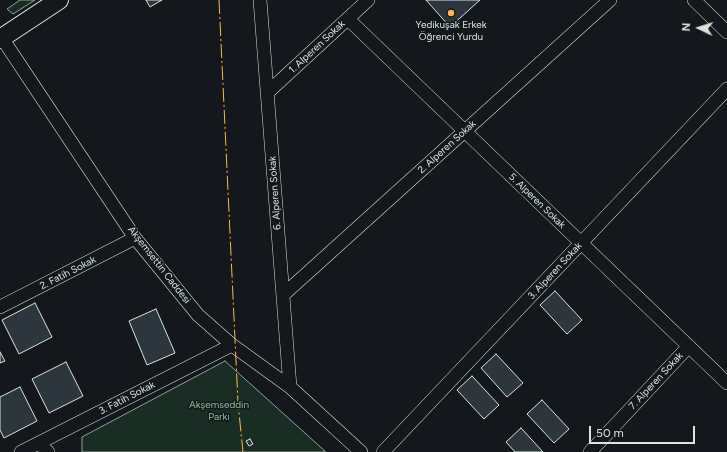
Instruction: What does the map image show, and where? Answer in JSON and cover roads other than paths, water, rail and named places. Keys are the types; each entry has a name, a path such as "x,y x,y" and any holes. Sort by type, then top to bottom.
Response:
{"street":[{"path":"1,38 59,0"},
{"name":"6. Alperen Sokak","path":"260,0 290,386"},
{"name":"1. Alperen Sokak","path":"267,93 368,0"},
{"name":"2. Alperen Sokak","path":"283,295 610,0"},
{"path":"694,0 727,32"},
{"name":"5. Alperen Sokak","path":"348,19 727,383"},
{"name":"Akşemsettin Caddesi","path":"1,38 136,238 198,315 232,345 290,386 361,452"},
{"name":"3. Alperen Sokak","path":"383,452 727,89"},
{"name":"2. Fatih Sokak","path":"0,307 136,238"},
{"name":"3. Fatih Sokak","path":"22,452 43,448 232,345"},
{"name":"7. Alperen Sokak","path":"590,452 689,346"}],"place":[{"name":"Yedikuşak Erkek Öğrenci Yurdu","path":"451,13"}],"park label":[{"name":"Akşemseddin Parkı","path":"219,410"}]}
